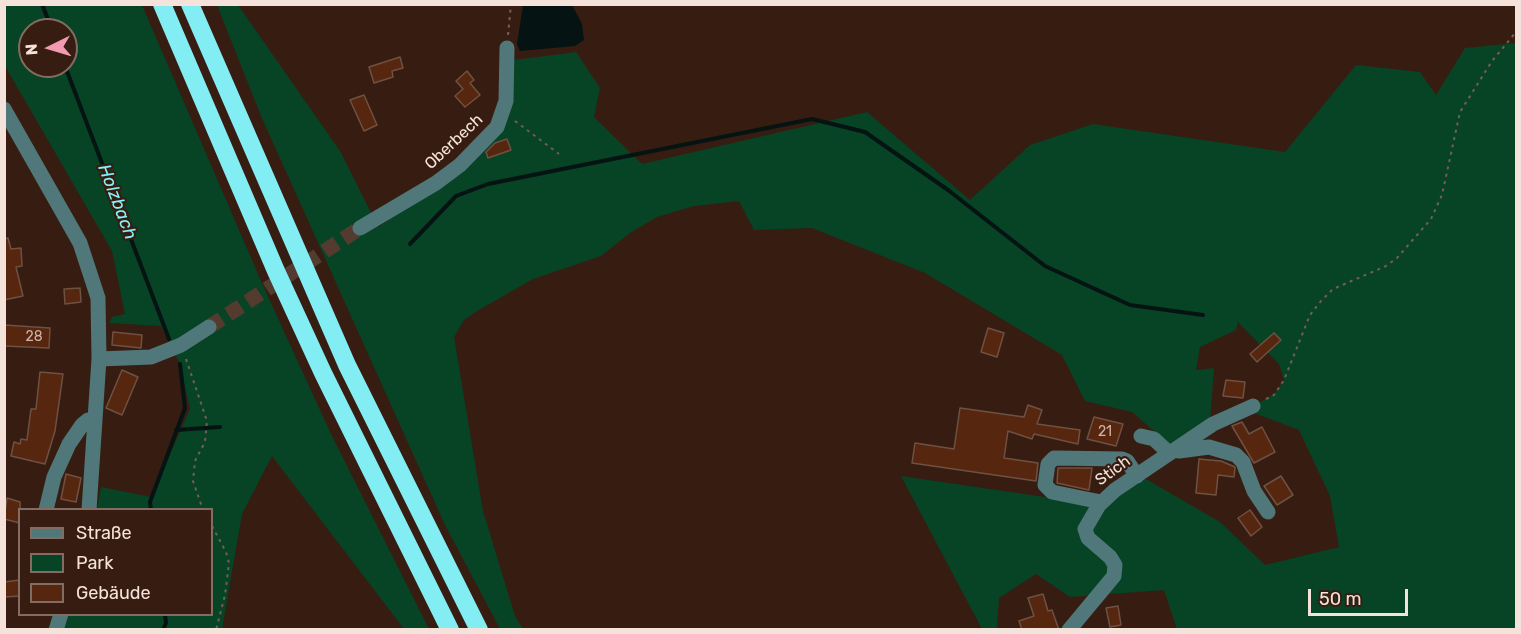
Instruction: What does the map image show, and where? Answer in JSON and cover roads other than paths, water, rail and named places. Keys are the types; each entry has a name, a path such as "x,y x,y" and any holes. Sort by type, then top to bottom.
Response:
{"highway":[{"path":"162,4 200,96 318,363 450,630"},
{"path":"190,4 347,365 479,630"}],"street":[{"name":"Oberbech","path":"360,228 411,200 460,165 497,127 503,112 507,89 507,48"},
{"path":"4,109 67,218 88,264 100,314 89,508"},
{"path":"99,359 151,357 181,345 209,327"},
{"name":"Stich","path":"1069,630 1114,576 1115,565 1110,557 1088,538 1085,529 1101,502 1214,424 1253,406"},
{"path":"46,508 54,477 69,444 82,425 88,420 95,421"},
{"path":"1141,436 1154,439 1171,452 1209,447 1236,454 1243,462 1254,491 1268,512"},
{"path":"1101,502 1052,492 1045,485 1048,464 1054,458 1122,459 1127,461 1137,476"}],"waterway":[{"name":"Holzbach","path":"42,4 47,18"},
{"name":"Holzbach","path":"70,78 169,339"},
{"path":"410,244 456,196 488,184 812,119 865,132 948,190 1045,266 1130,305 1203,315"},
{"name":"Holzbach","path":"151,508 150,502 185,408 180,364"},
{"path":"176,430 220,427"},
{"name":"Holzbach","path":"163,630 166,623 165,616"}],"tunnel":[{"path":"209,327 360,228"}]}
